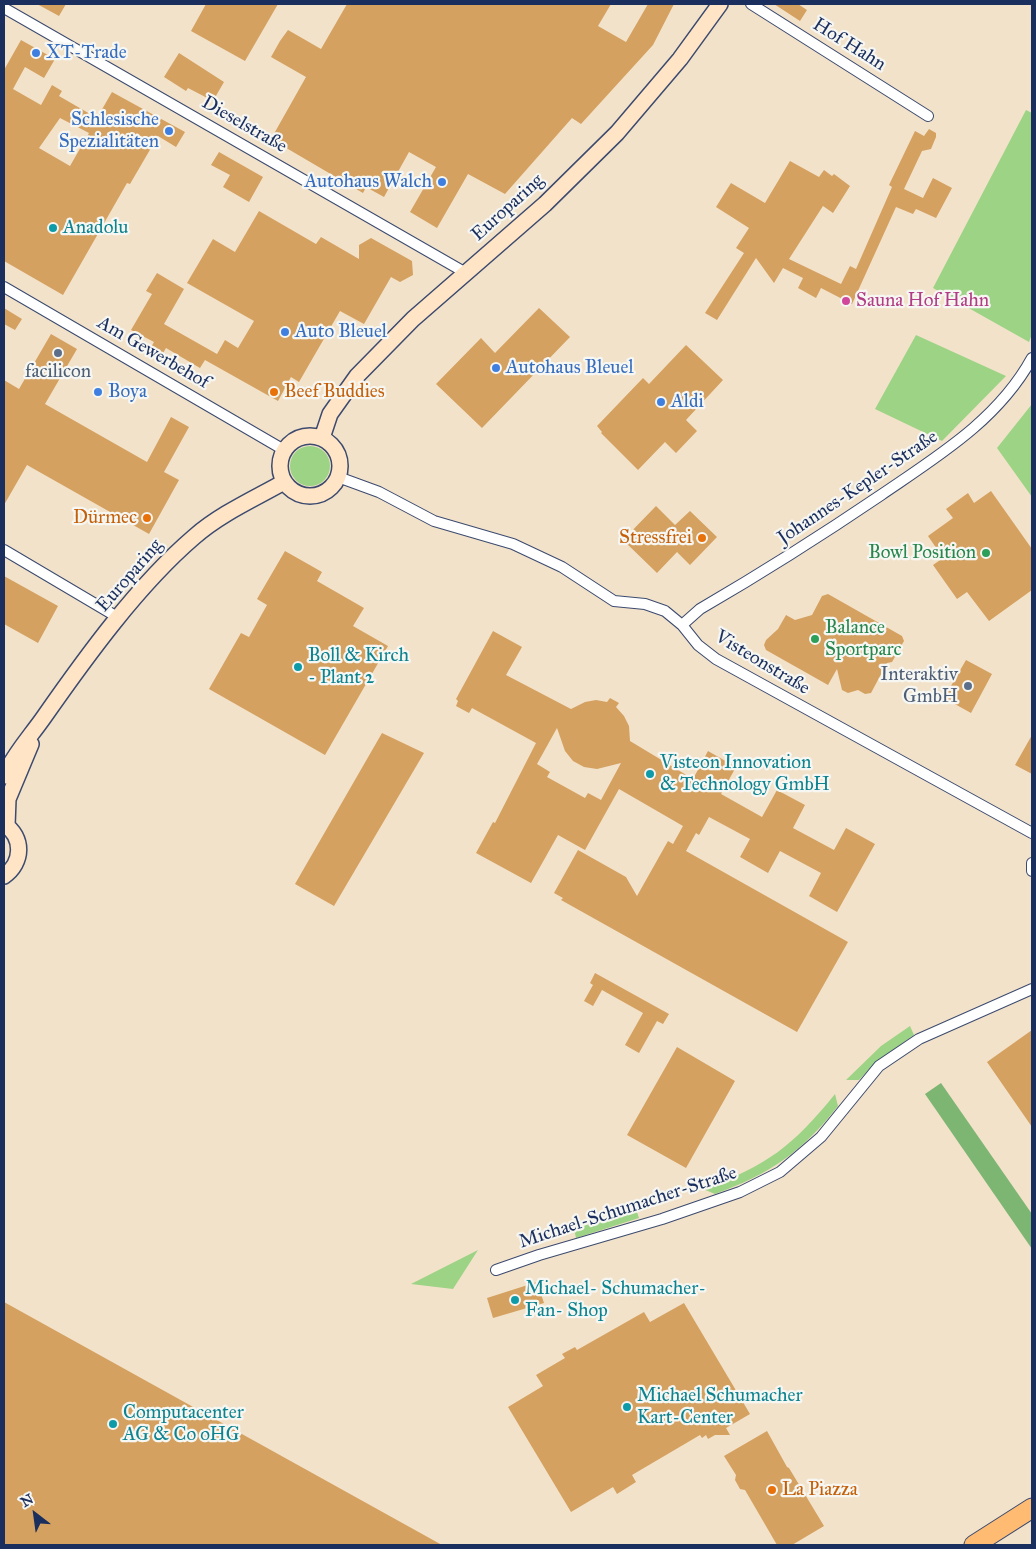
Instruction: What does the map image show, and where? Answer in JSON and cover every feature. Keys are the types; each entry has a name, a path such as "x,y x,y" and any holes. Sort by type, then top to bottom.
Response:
{"highway":[{"path":"974,1545 1032,1508"}],"street":[{"name":"Europaring","path":"322,438 330,414 358,376 413,319 545,204 617,133 680,59 720,4"},
{"name":"Hof Hahn","path":"751,4 928,116"},
{"name":"Dieselstraße","path":"4,8 466,272"},
{"name":"Am Gewerbehof","path":"4,287 284,450"},
{"name":"Johannes-Kepler-Straße","path":"682,625 700,609 844,520 962,440 997,406 1032,358"},
{"path":"300,437 322,438 331,444 338,454 340,466 338,477 331,488 319,495 306,496 294,492 284,482 280,466 284,450 291,442 300,437"},
{"name":"Visteonstraße","path":"338,477 379,492 434,521 513,544 562,568 614,601 644,604 665,611 682,625 698,645 737,671 1032,832"},
{"name":"Europaring","path":"4,776 19,749 36,729 118,618 168,561 194,537 222,517 284,482"},
{"path":"4,550 118,618"},
{"name":"Europaring","path":"4,876 14,866 19,854 16,838 6,825 8,799 36,729"},
{"path":"1032,863 1032,872"},
{"name":"Michael-Schumacher-Straße","path":"496,1270 538,1255 706,1204 740,1192 780,1172 821,1137 879,1066 919,1039 1032,989"}],"green space":[{"path":"1026,110 1032,113 1032,334 1029,342 933,288"},
{"path":"916,335 1006,376 942,441 875,409"},
{"path":"1032,404 1032,497 997,448"},
{"path":"310,446 324,452 330,466 324,480 310,486 296,480 290,466 296,452"},
{"path":"910,1026 914,1035 876,1062 859,1080 846,1080 881,1046"},
{"path":"941,1083 1032,1214 1032,1249 925,1094"},
{"path":"835,1094 838,1106 798,1149 784,1160 752,1178 715,1194 703,1189 762,1163 806,1128"},
{"path":"636,1209 639,1218 576,1238 574,1229"},
{"path":"478,1250 453,1289 411,1284"}],"building":[{"path":"37,4 66,4 59,16"},
{"path":"206,4 278,4 245,61 191,31"},
{"path":"347,4 611,4 598,26 626,42 648,4 674,4 653,45 581,124 572,118 505,194 468,174 437,228 410,212 436,167 409,152 384,197 366,187 363,193 271,139 306,77 271,57 280,41 288,30 321,49"},
{"path":"774,4 798,4 807,10 800,21"},
{"path":"21,40 55,59 44,78 25,67 13,89 41,105 52,85 62,91 59,96 97,118 112,92 185,132 176,147 158,136 130,184 127,183 63,295 4,261 4,70","holes":["60,118 89,133 70,166 39,148"]},
{"path":"179,53 224,82 213,101 188,88 186,91 164,77"},
{"path":"929,129 936,133 931,149 922,151 904,189 923,198 933,178 952,188 936,218 916,209 913,214 896,207 852,304 821,288 816,298 798,288 803,278 783,268 774,283 756,258 717,320 705,313 744,253 736,248 749,228 716,207 731,183 765,203 790,161 819,177 824,170 832,176 834,174 850,186 833,213 823,206 789,259 841,284 850,266 856,269 892,187 889,185 915,131 924,136"},
{"path":"219,152 263,177 249,202 223,187 230,175 211,165"},
{"path":"259,211 316,244 321,237 359,259 359,245 371,238 412,261 413,275 400,282 391,277 364,324 340,311 299,382 291,377 278,401 205,360 200,368 166,348 162,355 150,349 154,342 131,330 152,294 146,291 157,273 184,289 164,324 217,354 225,340 238,348 254,321 187,283 213,239 235,252"},
{"path":"4,308 22,319 15,330 4,324"},
{"name":"Autohaus Bleuel","path":"539,308 570,337 482,428 436,384 481,338 495,353"},
{"path":"51,334 77,349 45,404 147,462 171,417 189,427 164,472 179,480 149,534 27,465 4,505 4,380 19,389"},
{"name":"Aldi","path":"686,345 723,380 686,420 697,431 676,453 665,442 638,470 601,433 597,426 643,378 649,384"},
{"name":"Bowl Position","path":"991,491 1032,549 1032,590 989,621 967,592 957,599 933,565 943,558 928,536 953,518 946,509 968,493 974,503"},
{"path":"656,506 675,525 690,511 717,537 690,565 677,552 657,573 623,540"},
{"name":"Boll & Kirch - Plant 2","path":"285,551 322,572 317,581 364,608 353,626 388,646 325,755 209,689 241,633 249,637 267,605 257,599"},
{"path":"4,576 58,606 38,643 4,624"},
{"name":"Balance Sportparc","path":"828,594 902,636 904,641 892,662 887,663 871,693 865,694 858,690 848,693 842,690 837,669 828,685 766,650 764,645 766,640 778,629 786,615 795,620 812,615 822,596"},
{"path":"493,631 522,647 506,675 571,709 585,702 596,700 607,702 610,698 619,703 616,707 624,716 629,726 630,741 693,779 708,751 736,767 721,794 762,817 777,790 805,805 793,828 834,850 846,828 875,844 837,912 809,896 821,873 780,851 768,873 740,857 750,839 709,817 699,835 696,833 686,851 848,942 797,1032 561,900 563,898 554,893 578,850 626,877 637,896 668,841 673,844 683,826 619,789 585,850 558,835 531,883 476,853 493,822 495,823 536,743 472,708 469,713 456,706 458,701 456,699","holes":["557,728 565,751 573,761 584,767 597,769 621,763 601,800 588,793 585,798 547,777 550,772 537,764"]},
{"name":"Interaktiv GmbH","path":"966,660 992,674 971,713 944,698"},
{"path":"382,733 424,753 334,906 295,884"},
{"path":"1032,735 1032,774 1015,765"},
{"path":"595,973 669,1014 663,1024 657,1021 639,1053 625,1045 643,1013 602,990 593,1006 584,1001 593,985 590,983"},
{"path":"1032,1030 1032,1127 987,1062"},
{"path":"677,1047 735,1081 686,1168 627,1135"},
{"name":"Michael- Schumacher- Fan- Shop","path":"537,1282 544,1303 493,1318 487,1298"},
{"name":"Computacenter AG & Co oHG","path":"4,1302 442,1545 4,1545"},
{"name":"Michael Schumacher Kart-Center","path":"684,1303 750,1414 726,1428 730,1435 715,1435 708,1439 706,1435 702,1438 700,1435 632,1475 636,1482 617,1494 613,1487 571,1512 508,1407 543,1386 536,1375 565,1358 562,1354 575,1347 577,1350 644,1312 650,1322"},
{"path":"767,1431 824,1526 792,1545 777,1545 745,1490 740,1489 735,1480 736,1475 724,1456"}],"place":[{"name":"XT-Trade","path":"36,53"},
{"name":"Schlesische Spezialitäten","path":"169,131"},
{"name":"Autohaus Walch","path":"442,182"},
{"name":"Anadolu","path":"53,228"},
{"name":"Sauna Hof Hahn","path":"846,301"},
{"name":"Auto Bleuel","path":"285,332"},
{"name":"facilicon","path":"58,353"},
{"name":"Autohaus Bleuel","path":"496,368"},
{"name":"Boya","path":"98,392"},
{"name":"Beef Buddies","path":"274,392"},
{"name":"Aldi","path":"661,402"},
{"name":"Dürmec","path":"147,518"},
{"name":"Stressfrei","path":"702,538"},
{"name":"Bowl Position","path":"986,553"},
{"name":"Balance Sportparc","path":"815,639"},
{"name":"Boll & Kirch - Plant 2","path":"298,667"},
{"name":"Interaktiv GmbH","path":"968,686"},
{"name":"Visteon Innovation & Technology GmbH","path":"650,774"},
{"name":"Michael- Schumacher- Fan- Shop","path":"515,1300"},
{"name":"Michael Schumacher Kart-Center","path":"627,1407"},
{"name":"Computacenter AG & Co oHG","path":"113,1424"},
{"name":"La Piazza","path":"772,1490"}]}
